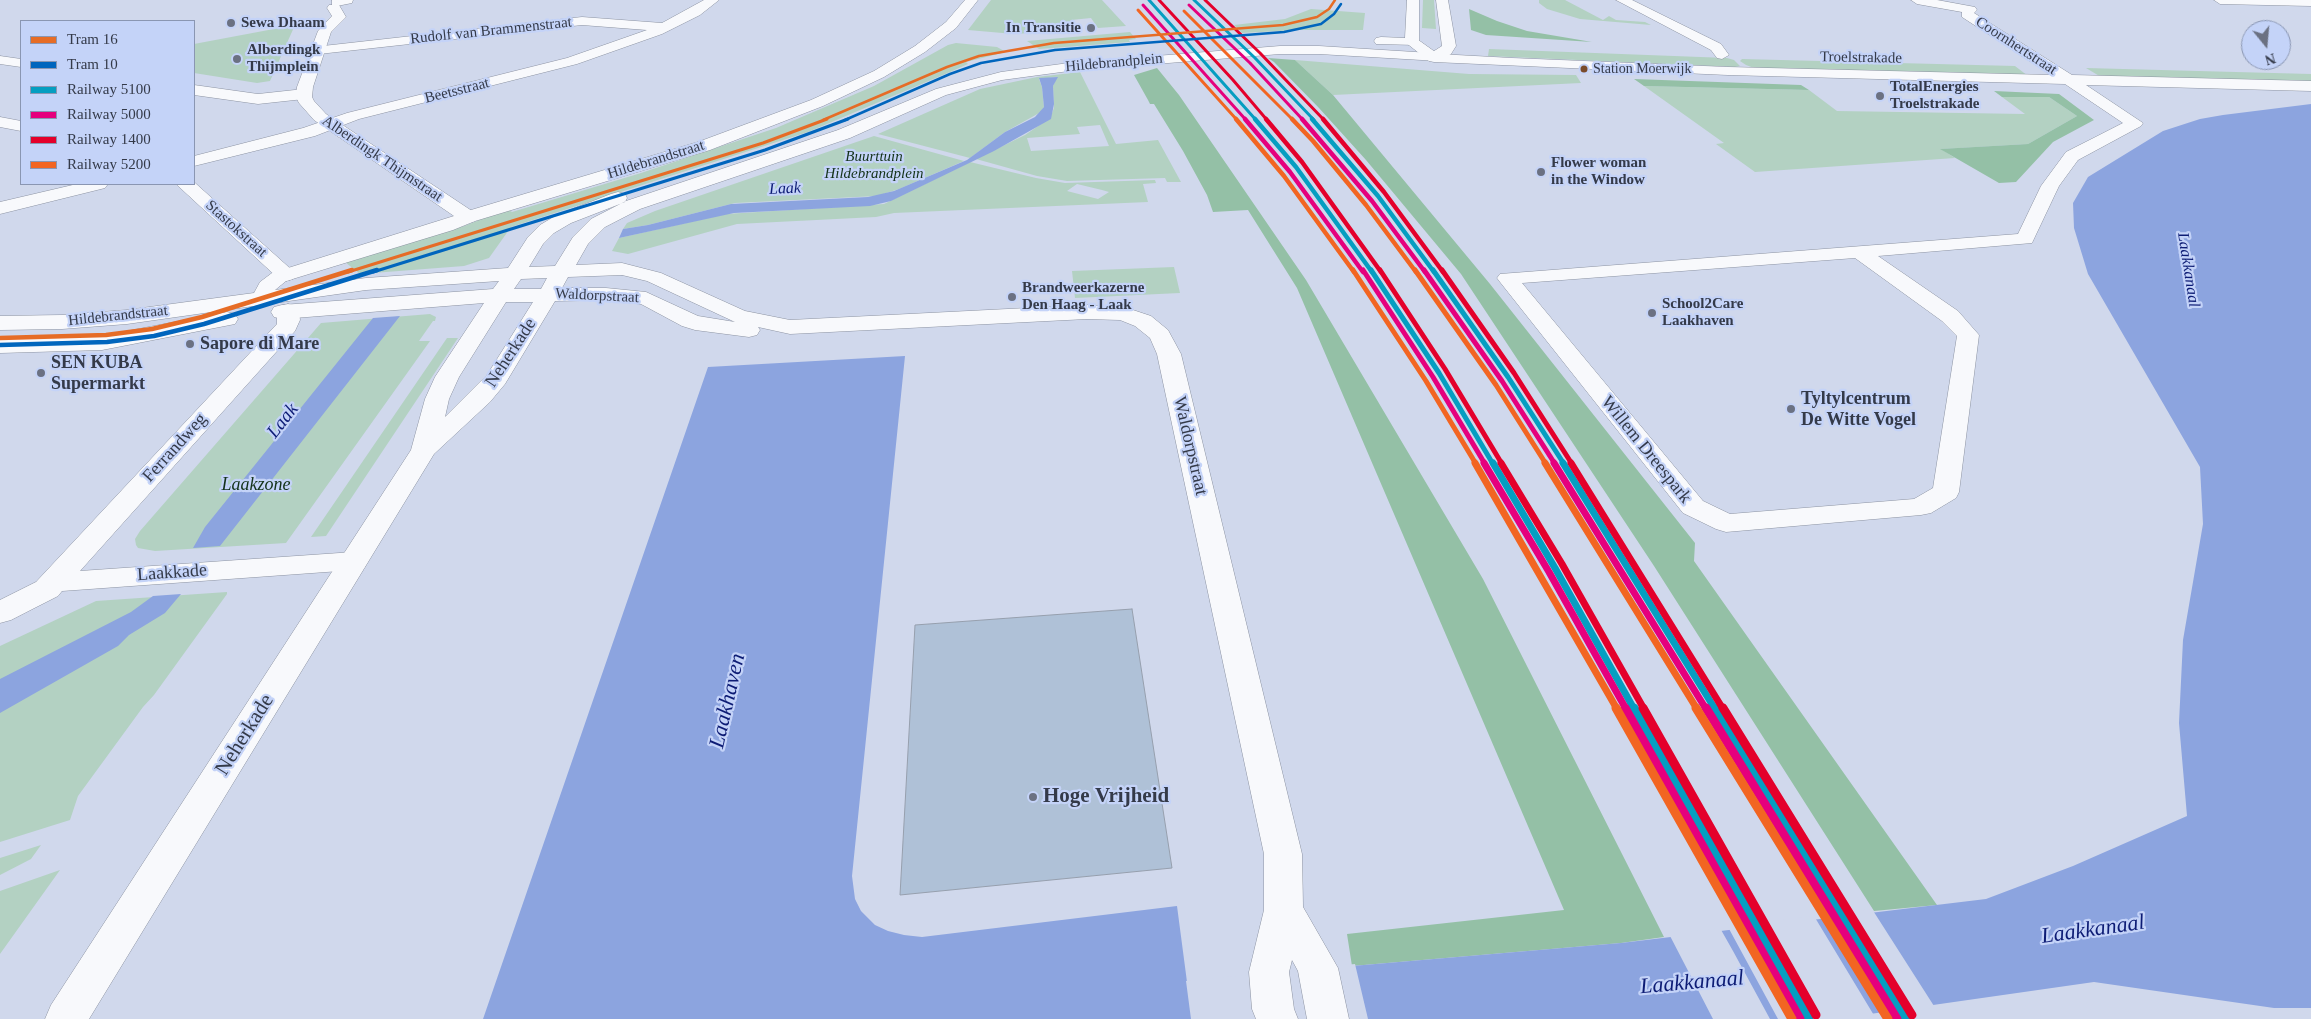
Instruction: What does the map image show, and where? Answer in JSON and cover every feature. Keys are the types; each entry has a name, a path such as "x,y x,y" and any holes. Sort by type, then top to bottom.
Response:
{"street":[{"name":"Beetsstraat","path":"195,160 309,132 353,116 556,66 614,48 664,27 713,0"},
{"name":"Hildebrandstraat","path":"288,293 299,276 312,267 446,226 468,217 704,146 817,103 879,74 920,49 951,25 972,0"},
{"path":"1412,0 1412,42"},
{"path":"1442,0 1456,45"},
{"path":"1622,0 1716,47 1727,55 1693,54"},
{"name":"Coornhertstraat","path":"1917,0 1973,8 1967,14 2043,63 2068,72"},
{"path":"2220,0 2311,2"},
{"path":"195,90 258,99 304,94 325,31 339,20 339,2"},
{"name":"Rudolf van Brammenstraat","path":"319,50 582,21 664,27"},
{"name":"Hildebrandplein","path":"980,68 1259,41 1319,44 1434,58"},
{"path":"1412,42 1456,45"},
{"path":"1412,42 1434,58 1456,45"},
{"name":"Hildebrandplein","path":"941,92 986,79 1047,69 1262,51 1319,44 1412,42"},
{"name":"Hildebrandplein","path":"549,294 586,233 598,223 620,210 823,142 941,92 957,83 984,74 1081,58"},
{"name":"Troelstrakade","path":"1434,58 1698,70 2068,72 2311,86"},
{"path":"0,60 20,63"},
{"name":"Hildebrandplein","path":"514,273 540,235 569,216 624,196 810,136 942,80 1012,60"},
{"path":"2014,62 2043,63"},
{"path":"0,69 20,63"},
{"name":"Willem Dreespark","path":"1858,251 1950,316 1968,335 1946,492 1921,507 1726,523 1693,507 1507,278 1858,251 2025,239 2050,186 2072,156 2134,123 2068,72"},
{"name":"Alberdingk Thijmstraat","path":"304,94 307,103 314,112 468,217"},
{"path":"0,122 20,126"},
{"path":"0,208 94,185"},
{"name":"Stastokstraat","path":"186,185 288,293"},
{"name":"Hildebrandstraat","path":"0,323 116,318 265,296 366,284 562,271"},
{"name":"Waldorpstraat","path":"562,271 637,271 738,316 774,325 808,327"},
{"name":"Neherkade","path":"424,450 442,388 514,273"},
{"name":"Hildebrandstraat","path":"0,346 102,343 238,317 288,293 499,295"},
{"name":"Ferrandweg","path":"53,582 287,326 289,320 288,293"},
{"name":"Neherkade","path":"66,1019 424,450 492,385 549,294"},
{"name":"Waldorpstraat","path":"499,295 606,294 637,297 650,300 690,321 719,328 765,330 1096,312 1135,318 1149,325 1160,336 1169,354 1283,854 1284,910 1270,972 1273,1009 1277,1019"},
{"name":"Laakkade","path":"53,582 354,561"},
{"path":"0,613 35,597 53,582"},
{"name":"Waldorpstraat","path":"1284,910 1318,968 1328,1019"}],"green space":[{"path":"991,0 1102,0 1126,26 1098,28 1091,18 1071,20 1078,30 1014,34 968,30"},
{"path":"1423,0 1434,0 1436,29 1422,28"},
{"path":"1539,0 1565,0 1603,20 1609,16 1616,20 1645,22 1651,25 1580,19 1547,9 1539,3"},
{"path":"1311,9 1365,13 1363,30 1299,30 1242,33 1234,25 1285,19"},
{"path":"1469,9 1527,31 1592,42 1486,35 1471,30"},
{"name":"Alberdingk Thijmplein","path":"295,25 270,81 257,83 195,73 195,44"},
{"path":"1130,32 1136,39 1129,40 1130,42 1039,49 1027,41"},
{"path":"956,43 997,47 1006,52 966,62 968,64 808,132 511,227 489,258 464,266 360,274 345,262 464,226 507,209 512,212 641,173 776,128 874,86 948,45"},
{"path":"1489,49 1727,58 1734,60 1740,66 1488,56"},
{"path":"1268,58 1295,60 1333,95 1490,284 1695,543 1694,561 1937,905 1874,911 1654,566 1461,274 1366,160 1319,108"},
{"path":"1742,59 2015,66 2028,76 1754,68 1740,61"},
{"path":"1295,60 1469,74 1576,75 1581,83 1333,95"},
{"path":"1157,68 1179,95 1306,280 1483,579 1664,937 1621,943 1352,966 1347,934 1564,910 1297,288 1248,210 1213,212 1207,195 1183,151 1154,104 1150,104 1134,75"},
{"path":"2086,68 2311,74 2311,83 2101,77"},
{"path":"1080,72 1116,144 1158,140 1181,182 1167,182 1165,178 1067,181 1037,176 976,159 1025,135 1050,118 1054,108 1053,86 1057,77 1039,79 1042,87 1044,107 1041,112 1005,132 970,158 878,134 980,89 1037,77","holes":["1100,125 1109,146 1031,151 1027,138 1080,134 1077,127"]},
{"path":"1634,79 1801,85 1809,90 1644,86"},
{"path":"1644,86 1809,90 1837,111 2025,114 2002,97 2049,97 2077,116 2028,144 1941,149 1955,158 1755,172 1716,144 1724,143"},
{"path":"1994,91 2059,94 2094,120 2053,142 2016,182 1999,183 1940,149 2028,144 2077,116 2049,97 2002,97"},
{"name":"Buurttuin Hildebrandplein","path":"874,136 964,161 899,189 877,196 735,203 648,225 623,229 627,223 655,211"},
{"path":"970,162 1065,183 1155,180 1156,183 1143,184 1148,202 894,213 876,217 737,224 628,254 612,251 619,238 726,214 884,204","holes":["1077,184 1109,192 1098,199 1067,191"]},
{"path":"1174,267 1180,293 1075,298 1072,271"},
{"name":"Laakzone","path":"430,314 436,317 435,321 433,321 419,341 430,341 286,543 155,551 138,548 135,539 140,531 321,323"},
{"path":"447,338 458,338 326,536 311,537"},
{"path":"227,592 154,695 143,707 78,796 70,820 0,842 0,646 96,601"},
{"path":"41,845 31,859 0,875 0,858"},
{"path":"60,870 0,954 0,891"}],"water":[{"path":"1058,77 1053,86 1054,104 1051,119 994,151 891,201 870,206 734,213 619,238 623,229 648,225 731,204 868,197 894,191 967,160 1005,132 1035,117 1044,107 1039,78"},
{"path":"2311,104 2311,1008 2274,1008 2094,982 1835,1019 483,1019 708,367 905,356 852,876 855,899 861,911 875,925 888,931 922,937 1177,906 1187,982 1621,943 1986,899 2073,866 2187,816 2179,723 2183,640 2203,524 2200,467 2088,274 2074,228 2073,203 2088,177 2163,131 2200,119"},
{"path":"400,316 220,546 193,548 205,527 373,318"},
{"path":"181,594 165,613 129,635 118,646 0,713 0,679 131,612 153,596"}],"pier":[{"path":"1872,909 1936,1008 1882,1016 1822,915"},
{"path":"1814,916 1875,1017 1858,1019 1778,1019 1728,927"},
{"path":"1720,928 1770,1019 1713,1019 1669,934"},
{"path":"1355,964 1368,1019 1191,1019 1186,981"}],"building":[{"name":"Hoge Vrijheid","path":"1132,609 1172,868 900,895 915,625"}],"tram line":[{"name":"16","path":"0,338 106,335 152,329 202,317 763,143 847,111 947,67 979,56 1054,43 1283,25 1317,17 1329,9 1335,0"},
{"name":"10","path":"0,345 107,342 154,336 204,324 765,150 850,118 950,74 981,63 1055,50 1284,32 1321,24 1334,14 1341,4"}],"rail line":[{"name":"5100","path":"1149,0 1227,85 1296,167 1353,243 1439,373 1555,568 1809,1019"},
{"name":"1400","path":"1159,0 1233,80 1302,162 1359,239 1445,369 1562,564 1816,1015"},
{"name":"5100","path":"1194,0 1255,58 1324,131 1378,196 1445,286 1508,377 1585,498 1906,1019"},
{"name":"1400","path":"1205,0 1260,53 1330,126 1384,192 1451,282 1514,373 1591,494 1912,1015"},
{"name":"5000","path":"1143,5 1221,90 1290,172 1347,247 1433,377 1549,572 1800,1019"},
{"name":"5000","path":"1189,5 1250,63 1318,136 1372,201 1439,290 1502,381 1579,502 1897,1019"},
{"name":"5200","path":"1138,10 1216,95 1284,176 1341,252 1426,381 1542,576 1792,1019"},
{"name":"5200","path":"1184,11 1244,69 1313,141 1366,205 1433,295 1496,385 1888,1019"}],"place":[{"name":"Sewa Dhaam","path":"231,23"},
{"name":"In Transitie","path":"1091,28"},
{"name":"Alberdingk Thijmplein","path":"237,59"},
{"name":"Station Moerwijk","path":"1584,69"},
{"name":"TotalEnergies Troelstrakade","path":"1880,96"},
{"name":"Flower woman in the Window","path":"1541,172"},
{"name":"Brandweerkazerne Den Haag - Laak","path":"1012,297"},
{"name":"School2Care Laakhaven","path":"1652,313"},
{"name":"Sapore di Mare","path":"190,344"},
{"name":"SEN KUBA Supermarkt","path":"41,373"},
{"name":"Tyltylcentrum De Witte Vogel","path":"1791,409"},
{"name":"Hoge Vrijheid","path":"1033,797"}],"water label":[{"name":"Laak","path":"785,189"},
{"name":"Laakkanaal","path":"2188,270"},
{"name":"Laak","path":"283,421"},
{"name":"Laakhaven","path":"728,701"},
{"name":"Laakkanaal","path":"2093,930"},
{"name":"Laakkanaal","path":"1692,983"}]}
